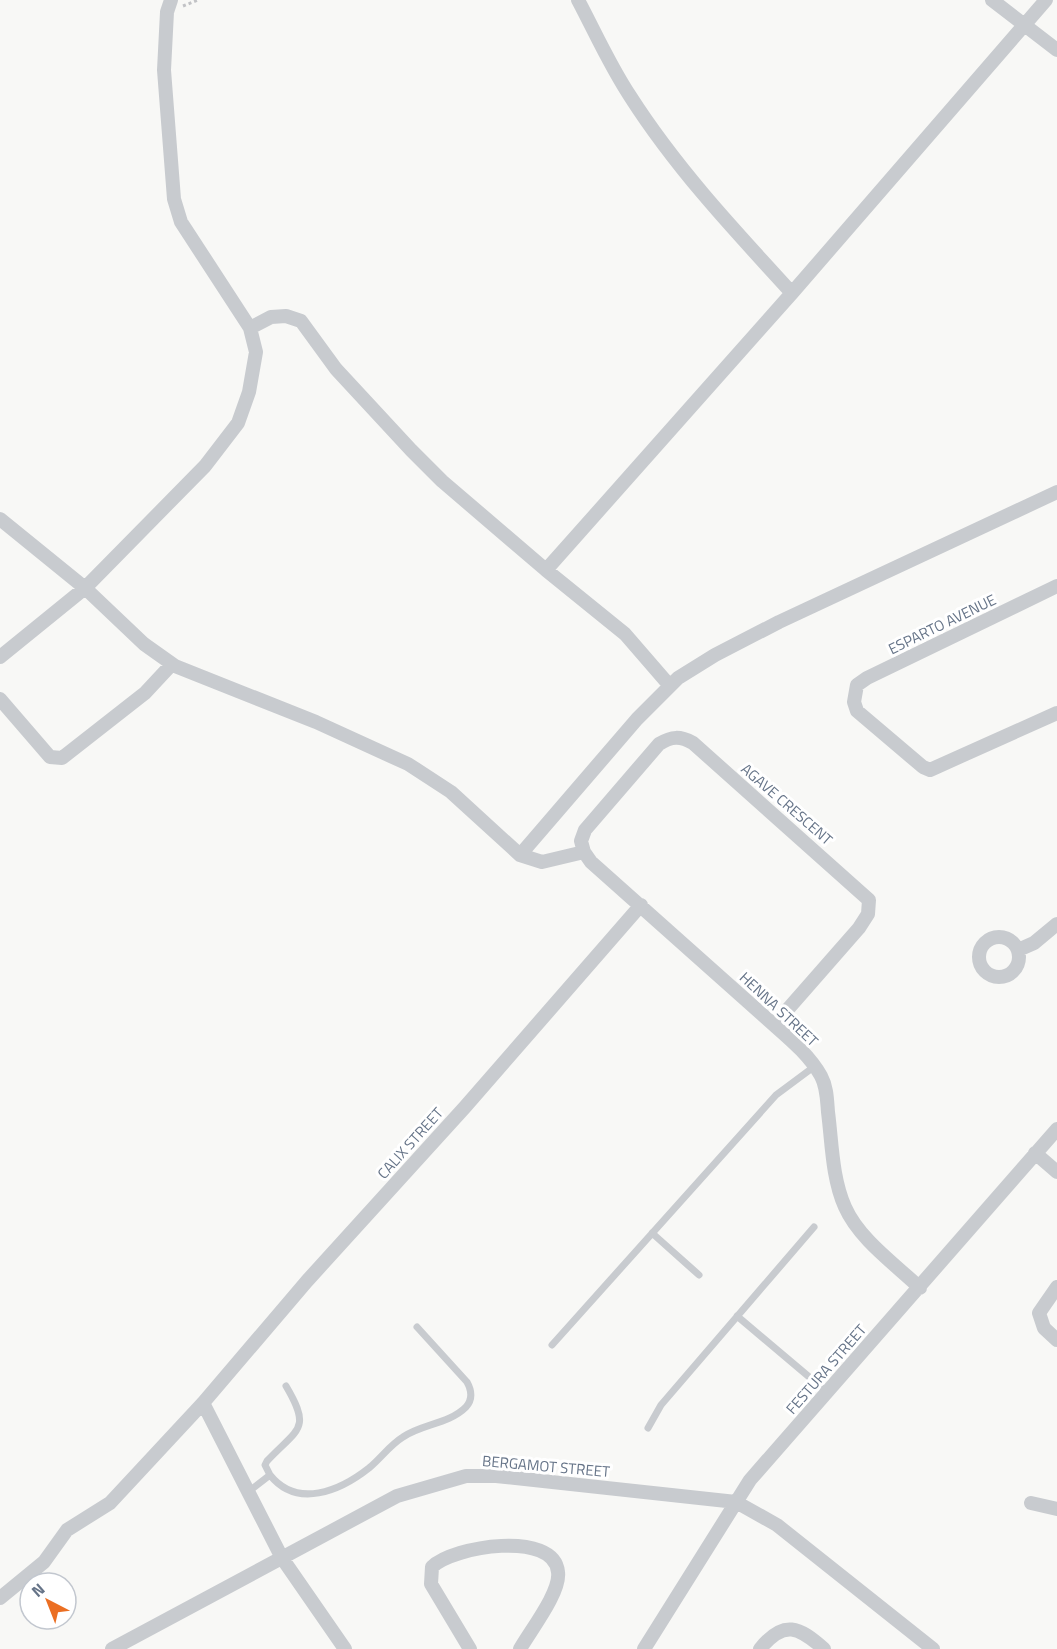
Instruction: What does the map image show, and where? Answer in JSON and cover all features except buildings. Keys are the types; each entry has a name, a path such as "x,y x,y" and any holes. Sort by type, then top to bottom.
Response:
{"street":[{"path":"0,657 85,588 205,466 238,423 249,392 256,352 250,328 181,222 174,199 164,70 167,12 171,0"},
{"path":"578,0 628,94 655,133 726,221 792,293"},
{"path":"992,0 1057,50"},
{"path":"546,570 792,293 1046,0"},
{"path":"250,328 271,317 286,316 301,321 336,369 442,481 625,634 670,686"},
{"path":"520,855 637,719 670,686 715,655 779,622 1056,496"},
{"path":"0,519 85,588 131,633 172,664 192,674 316,722 408,764 451,792 520,855 542,862 584,852"},
{"name":"ESPARTO AVENUE","path":"1057,586 867,678 857,685 854,702 857,711 923,767 930,770 1057,713"},
{"path":"0,699 50,757 62,758 145,693 172,664"},
{"name":"AGAVE CRESCENT","path":"584,852 581,841 585,830 659,744 676,737 693,743 861,891 869,900 868,914 864,921 774,1025"},
{"name":"HENNA STREET","path":"584,852 591,862 774,1025 815,1066 825,1086 834,1166 846,1210 868,1238 920,1288"},
{"name":"CALIX STREET","path":"0,1598 44,1562 67,1530 110,1503 203,1404 307,1281 465,1107 641,905"},
{"path":"1018,950 1034,943 1057,924"},
{"name":"FESTURA STREET","path":"644,1649 750,1480 1057,1129"},
{"path":"1035,1153 1057,1172"},
{"path":"1057,1287 1039,1313 1044,1328 1057,1340"},
{"path":"203,1404 282,1557 345,1649"},
{"name":"BERGAMOT STREET","path":"112,1649 397,1496 466,1476 496,1476 736,1502 777,1525 933,1649"},
{"path":"1031,1503 1057,1509"},
{"path":"470,1649 431,1584 432,1567 448,1556 469,1551 517,1546 535,1548 548,1554 555,1561 558,1570 552,1594 520,1649"},
{"path":"760,1649 779,1631 790,1628 805,1632 824,1649"}],"lane":[{"path":"552,1345 776,1095 815,1066"},
{"path":"648,1428 661,1405 814,1227"},
{"path":"652,1233 699,1275"},
{"path":"737,1316 827,1393"},
{"path":"286,1386 300,1409 302,1420 298,1428 267,1461 267,1470 270,1475 297,1494 309,1495 330,1490 369,1468 404,1436 454,1415 471,1401 471,1390 467,1382 417,1327"},
{"path":"248,1492 270,1475"}]}
